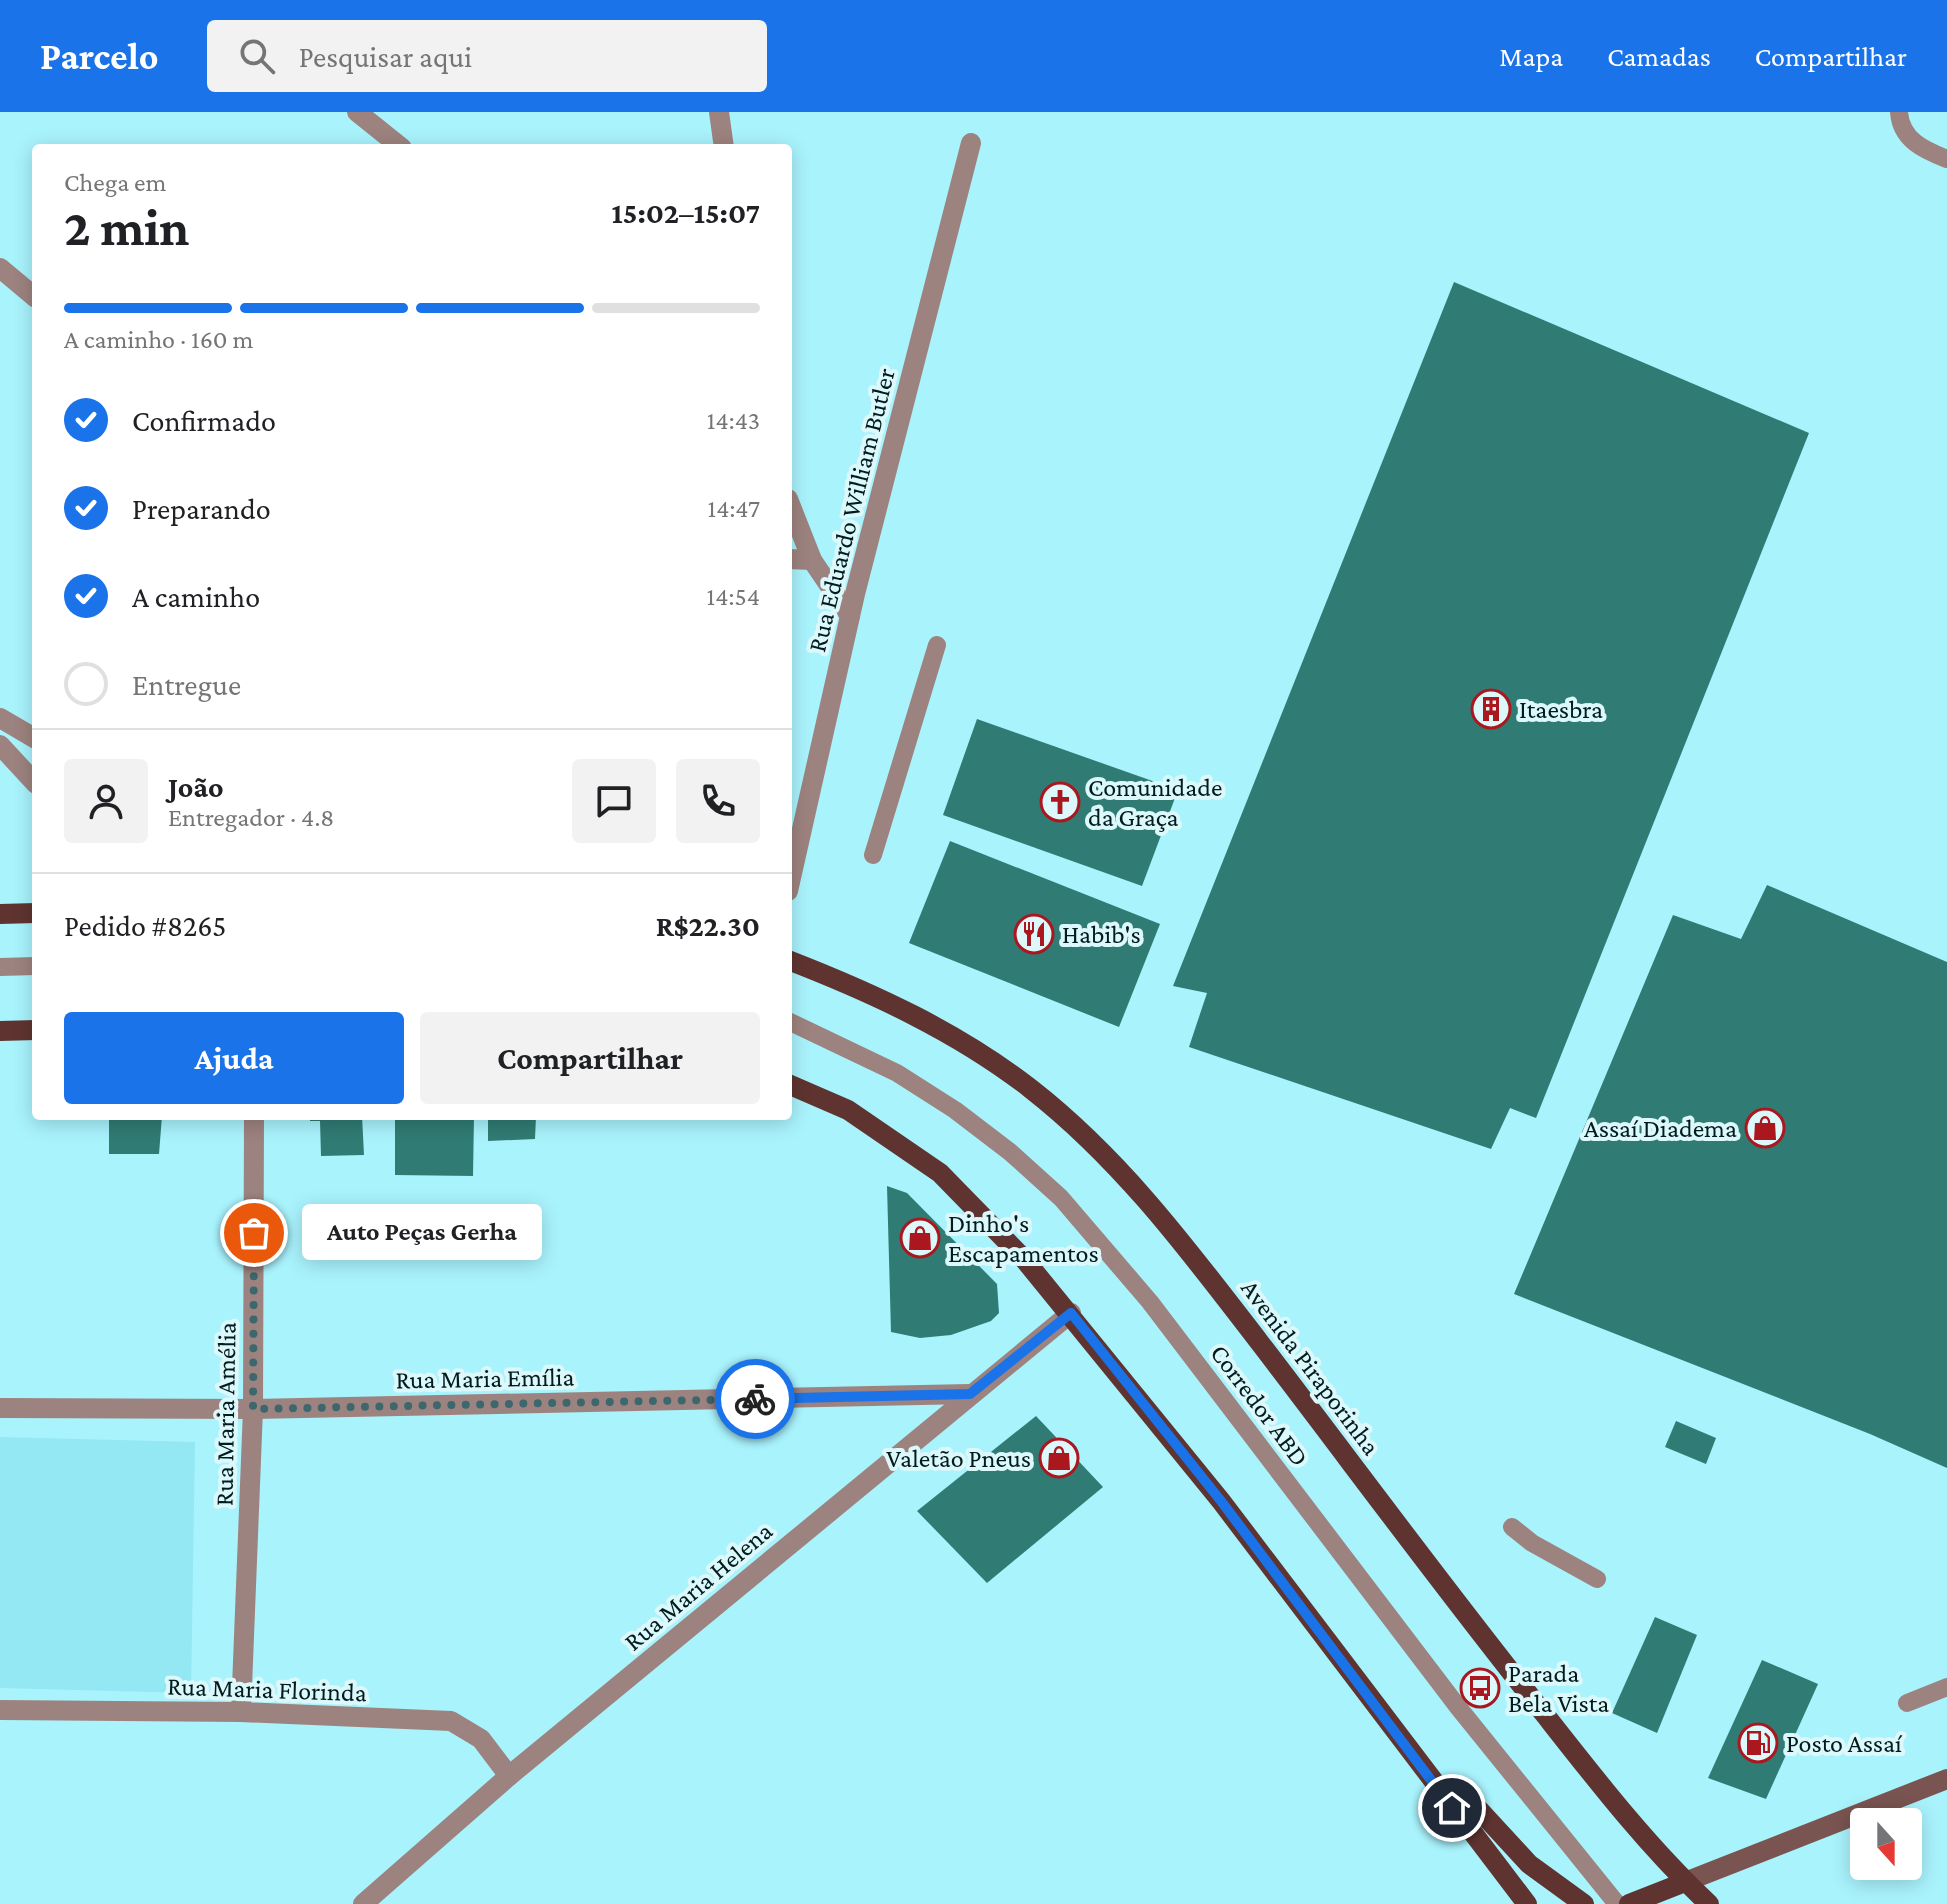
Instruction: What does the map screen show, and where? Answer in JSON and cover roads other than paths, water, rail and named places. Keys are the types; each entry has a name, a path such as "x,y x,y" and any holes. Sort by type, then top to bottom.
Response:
{"main road":[{"path":"0,914 32,913"},
{"name":"Avenida Piraporinha","path":"792,962 855,986 977,1051 1040,1096 1133,1182 1199,1263 1496,1654 1596,1779 1685,1882 1709,1904"},
{"path":"0,1031 32,1030"},
{"path":"792,1086 848,1110 940,1173 974,1205 1071,1313 1221,1501 1527,1904"},
{"path":"1629,1904 1947,1779"},
{"path":"1433,1783 1470,1800 1529,1864 1584,1904"}],"street":[{"path":"357,112 397,144"},
{"path":"719,112 723,144"},
{"name":"Rua Eduardo William Butler","path":"792,873 850,616 971,143"},
{"path":"0,268 32,295"},
{"path":"792,509 812,560 850,616"},
{"path":"792,559 812,560"},
{"path":"0,718 32,737"},
{"path":"0,745 32,780"},
{"name":"Rua Maria Amélia","path":"241,1712 253,1409 254,1120"},
{"name":"Rua Maria Helena","path":"363,1904 509,1776 1071,1313"},
{"name":"Rua Maria Emília","path":"0,1408 253,1409 970,1394"},
{"name":"Rua Maria Florinda","path":"0,1710 241,1712 451,1721 481,1739 509,1776"}],"lane":[{"path":"1899,112 1907,136 1921,148 1947,159"},
{"path":"873,855 937,645"},
{"path":"0,967 32,966"},
{"name":"Corredor ABD","path":"792,1023 897,1073 955,1110 1010,1152 1070,1208 1150,1302 1458,1707 1617,1904"},
{"path":"1512,1527 1532,1543 1597,1579"},
{"path":"1907,1703 1947,1687"}],"place":[{"name":"Itaesbra","path":"1491,709"},
{"name":"Comunidade da Graça","path":"1060,802"},
{"name":"Habib's","path":"1034,934"},
{"name":"Assaí Diadema","path":"1765,1128"},
{"name":"Auto Peças Gerha","path":"254,1233"},
{"name":"Dinho's Escapamentos","path":"920,1238"},
{"name":"Valetão Pneus","path":"1059,1458"},
{"name":"Parada Bela Vista","path":"1480,1688"},
{"name":"Posto Assaí","path":"1758,1743"}]}
